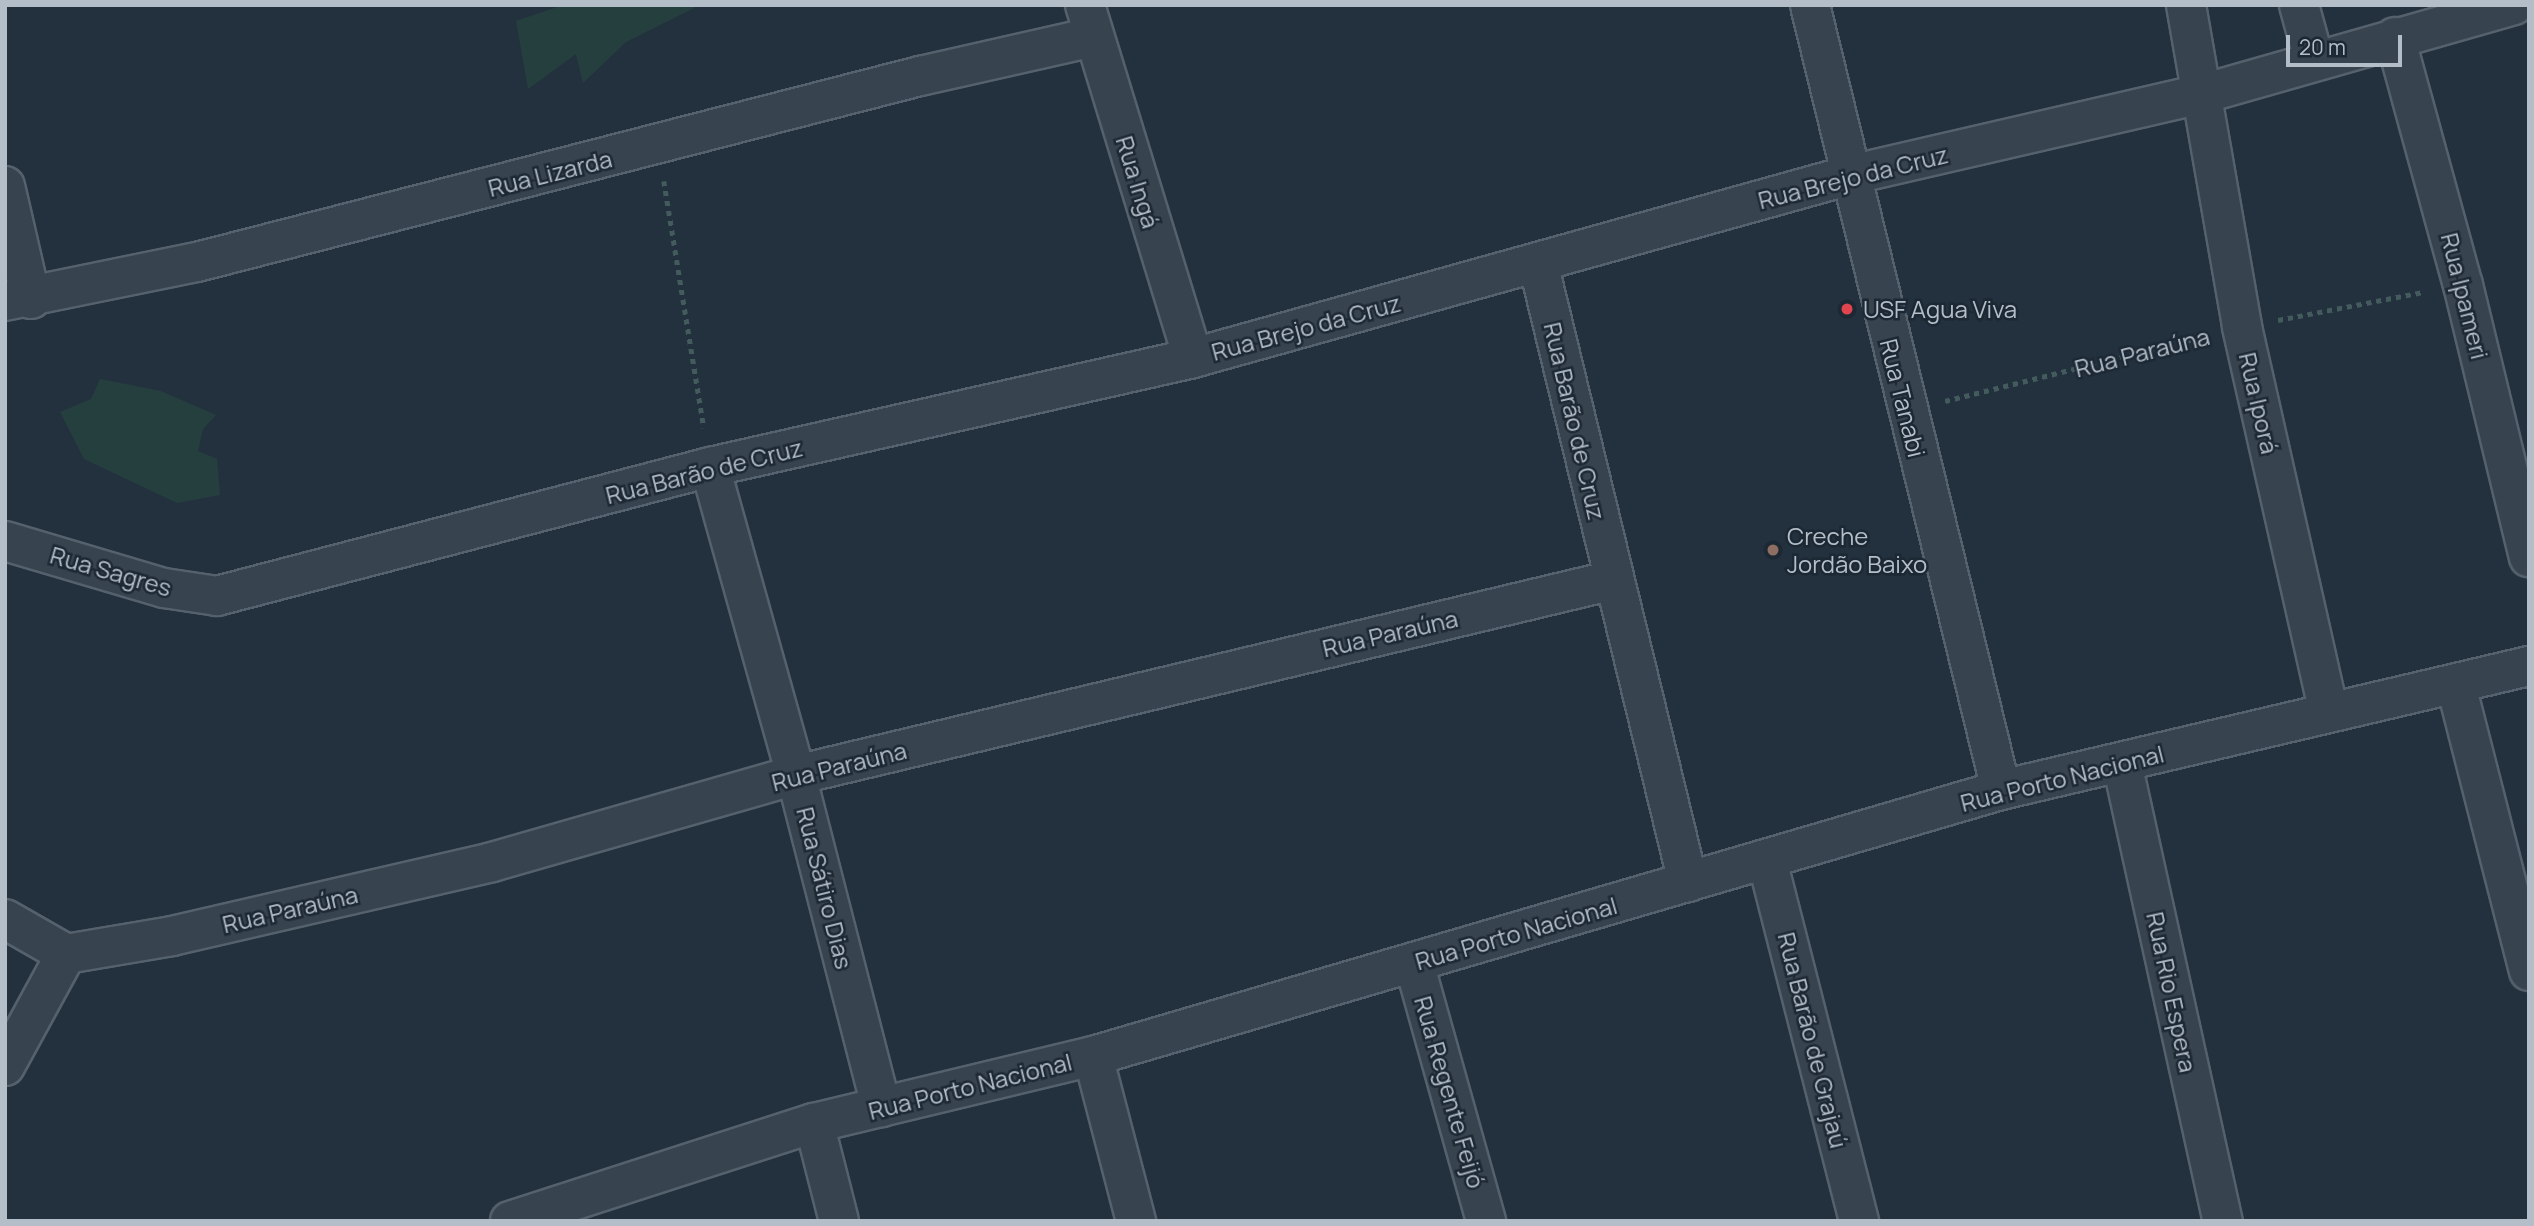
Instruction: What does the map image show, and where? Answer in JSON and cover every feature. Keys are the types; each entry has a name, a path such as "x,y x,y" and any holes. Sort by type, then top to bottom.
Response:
{"street":[{"name":"Rua Tanabi","path":"1810,5 1906,411 2001,790"},
{"name":"Rua Iporá","path":"2186,5 2242,327 2328,710"},
{"path":"2299,5 2314,60"},
{"name":"Rua Brejo da Cruz","path":"1194,358 1850,175 2202,94 2514,5"},
{"name":"Rua Lizarda","path":"18,300 197,262 659,145 920,76 1089,21"},
{"name":"Rua Ingá","path":"1089,21 1194,358"},
{"name":"Rua Ipameri","path":"2395,37 2463,285 2529,557"},
{"path":"5,186 18,300"},
{"name":"Rua Barão de Cruz","path":"1538,263 1613,580"},
{"name":"Rua Barão de Cruz","path":"217,596 710,467 1194,358"},
{"name":"Rua Sátiro Dias","path":"710,467 796,775 881,1107"},
{"name":"Rua Sagres","path":"5,541 164,588 217,596"},
{"path":"1613,580 1688,882"},
{"name":"Rua Paraúna","path":"66,954 172,936 492,862 796,775 1613,580"},
{"name":"Rua Porto Nacional","path":"510,1221 548,1215 814,1123 1093,1056 2001,790 2122,763 2328,710 2456,685 2529,666"},
{"path":"2456,685 2529,971"},
{"name":"Rua Rio Espera","path":"2122,763 2223,1221"},
{"name":"Rua Barão de Grajaú","path":"1767,860 1859,1221"},
{"path":"5,919 66,954 5,1066"},
{"name":"Rua Regente Feijó","path":"1414,963 1486,1221"},
{"path":"1093,1056 1136,1221"},
{"path":"814,1123 839,1221"}],"path":[{"path":"659,145 710,467"},
{"name":"Rua Paraúna","path":"1906,411 2242,327 2463,285"}],"green space":[{"path":"563,5 700,5 626,42 583,83 576,54 528,89 516,21"},
{"path":"100,379 161,391 216,415 203,429 198,451 217,459 220,495 177,503 84,459 60,412 91,399"}],"place":[{"name":"USF Agua Viva","path":"1847,309"},
{"name":"Creche Jordão Baixo","path":"1773,550"}]}
